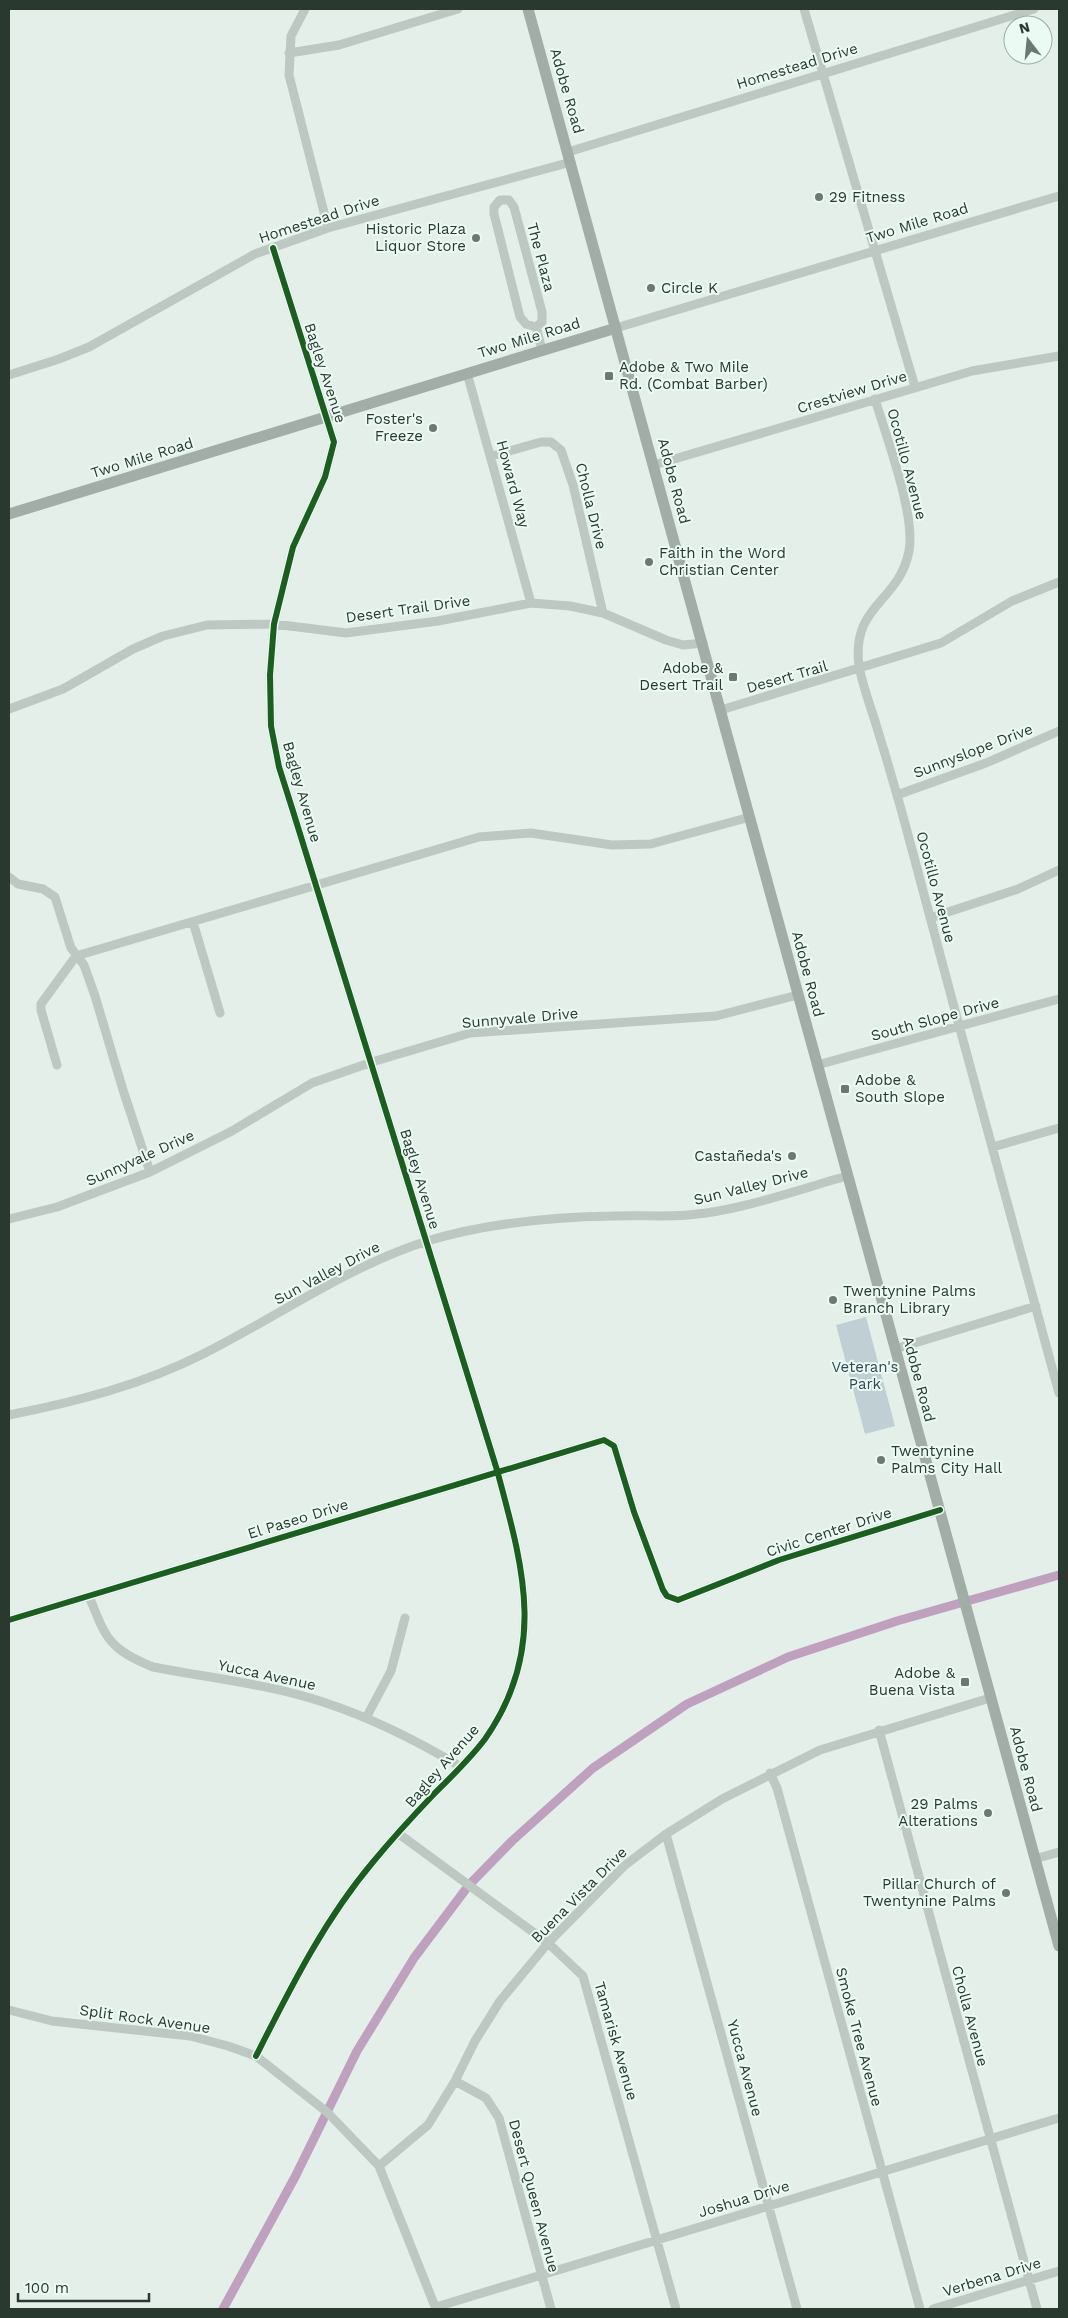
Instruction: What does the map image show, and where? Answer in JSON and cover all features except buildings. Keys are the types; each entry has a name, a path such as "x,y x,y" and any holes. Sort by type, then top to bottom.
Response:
{"main road":[{"name":"Adobe Road","path":"528,9 1059,1946"},
{"name":"Two Mile Road","path":"9,514 616,328"}],"street":[{"path":"305,9 291,36 289,75 328,228"},
{"path":"289,54 338,45 458,9"},
{"path":"804,9 915,387"},
{"name":"Homestead Drive","path":"9,375 59,360 89,347 255,254 328,228 496,183 822,72 1034,9"},
{"path":"496,183 500,200 494,207 494,214 520,317 526,324 536,327"},
{"name":"Two Mile Road","path":"616,328 1059,196"},
{"name":"The Plaza","path":"500,200 509,200 514,207 522,235 542,312 542,322 536,327 542,350"},
{"name":"Bagley Avenue","path":"256,2056 321,1935 373,1862 461,1767 485,1739 500,1715 512,1689 523,1650 526,1613 521,1565 497,1470 280,767 271,726 270,675 274,624 293,547 325,477 334,442 273,248"},
{"name":"Crestview Drive","path":"654,465 972,371 1059,356"},
{"name":"Howard Way","path":"467,373 492,456 531,603"},
{"name":"Ocotillo Avenue","path":"875,399 907,509 912,536 903,572 867,616 861,629 857,646 860,670 897,795 959,1026 994,1147 1059,1393"},
{"name":"Cholla Drive","path":"492,456 541,442 552,442 561,450 573,485 603,613"},
{"path":"860,670 941,643 1012,601 1059,582"},
{"name":"Desert Trail Drive","path":"9,709 63,689 133,649 163,636 207,625 274,624 346,633 438,621 531,603 570,606 603,613 682,645 703,643"},
{"name":"Desert Trail","path":"721,710 860,670"},
{"name":"Sunnyslope Drive","path":"897,795 986,763 1059,731"},
{"path":"57,1065 40,1010 42,1004 76,956 496,834 531,833 631,846 651,844 750,817"},
{"path":"930,918 1018,889 1059,870"},
{"path":"9,877 18,884 44,888 55,896 71,948 84,965 95,996 150,1172"},
{"path":"194,922 220,1013"},
{"name":"Sunnyvale Drive","path":"9,1219 57,1207 150,1172 232,1131 304,1087 372,1062 470,1033 716,1016 798,995"},
{"name":"South Slope Drive","path":"817,1065 1059,999"},
{"path":"994,1147 1059,1128"},
{"name":"Sun Valley Drive","path":"9,1415 96,1395 176,1367 226,1343 355,1270 426,1242 484,1229 544,1219 689,1215 769,1198 848,1176"},
{"path":"895,1349 1036,1306"},
{"name":"El Paseo Drive","path":"9,1620 497,1470 594,1441 604,1440 614,1446 651,1561 664,1590 671,1598"},
{"name":"Civic Center Drive","path":"671,1598 678,1600 688,1598 778,1560 940,1510"},
{"name":"Yucca Avenue","path":"89,1596 103,1632 122,1652 153,1668 288,1692 322,1701 415,1739 461,1767"},
{"path":"366,1718 391,1671 405,1618"},
{"name":"Buena Vista Drive","path":"379,2166 428,2125 455,2081 475,2041 500,2001 548,1943 624,1866 666,1834 722,1799 770,1773 820,1750 879,1730 990,1698"},
{"name":"Cholla Avenue","path":"879,1730 989,2139 1037,2309"},
{"name":"Smoke Tree Avenue","path":"770,1773 777,1788 920,2309"},
{"name":"Tamarisk Avenue","path":"399,1834 548,1943 579,1971 587,1986 676,2309"},
{"name":"Yucca Avenue","path":"666,1834 797,2309"},
{"path":"1035,1859 1059,1852"},
{"name":"Split Rock Avenue","path":"9,2010 52,2021 190,2036 256,2056 327,2112 379,2166 436,2308"},
{"name":"Desert Queen Avenue","path":"455,2081 486,2098 499,2118 551,2309"},
{"name":"Joshua Drive","path":"436,2308 1059,2118"},
{"name":"Verbena Drive","path":"933,2309 1059,2271"}],"green space":[{"name":"Veteran's Park","path":"866,1317 895,1426 865,1434 836,1325"}],"waterway":[{"path":"223,2309 295,2177 357,2051 414,1958 469,1885 512,1841 593,1768 687,1704 788,1657 897,1621 1059,1575"}],"cycle path":[{"path":"256,2056 323,1931 355,1884 380,1853 467,1761 485,1739 505,1706 517,1673 523,1640 524,1607 515,1540 497,1470 279,767 271,726 270,675 274,624 293,547 325,477 334,442 273,248"},
{"path":"9,1620 604,1440 614,1446 634,1512 663,1590 667,1596 678,1600 779,1560 940,1510"}],"place":[{"name":"29 Fitness","path":"819,197"},
{"name":"Historic Plaza Liquor Store","path":"476,238"},
{"name":"Circle K","path":"651,288"},
{"name":"Adobe & Two Mile Rd. (Combat Barber)","path":"609,376"},
{"name":"Foster's Freeze","path":"433,428"},
{"name":"Faith in the Word Christian Center","path":"649,562"},
{"name":"Adobe & Desert Trail","path":"733,677"},
{"name":"Adobe & South Slope","path":"845,1089"},
{"name":"Castañeda's","path":"792,1156"},
{"name":"Twentynine Palms Branch Library","path":"833,1300"},
{"name":"Twentynine Palms City Hall","path":"881,1460"},
{"name":"Adobe & Buena Vista","path":"965,1682"},
{"name":"29 Palms Alterations","path":"988,1813"},
{"name":"Pillar Church of Twentynine Palms","path":"1006,1893"}]}
